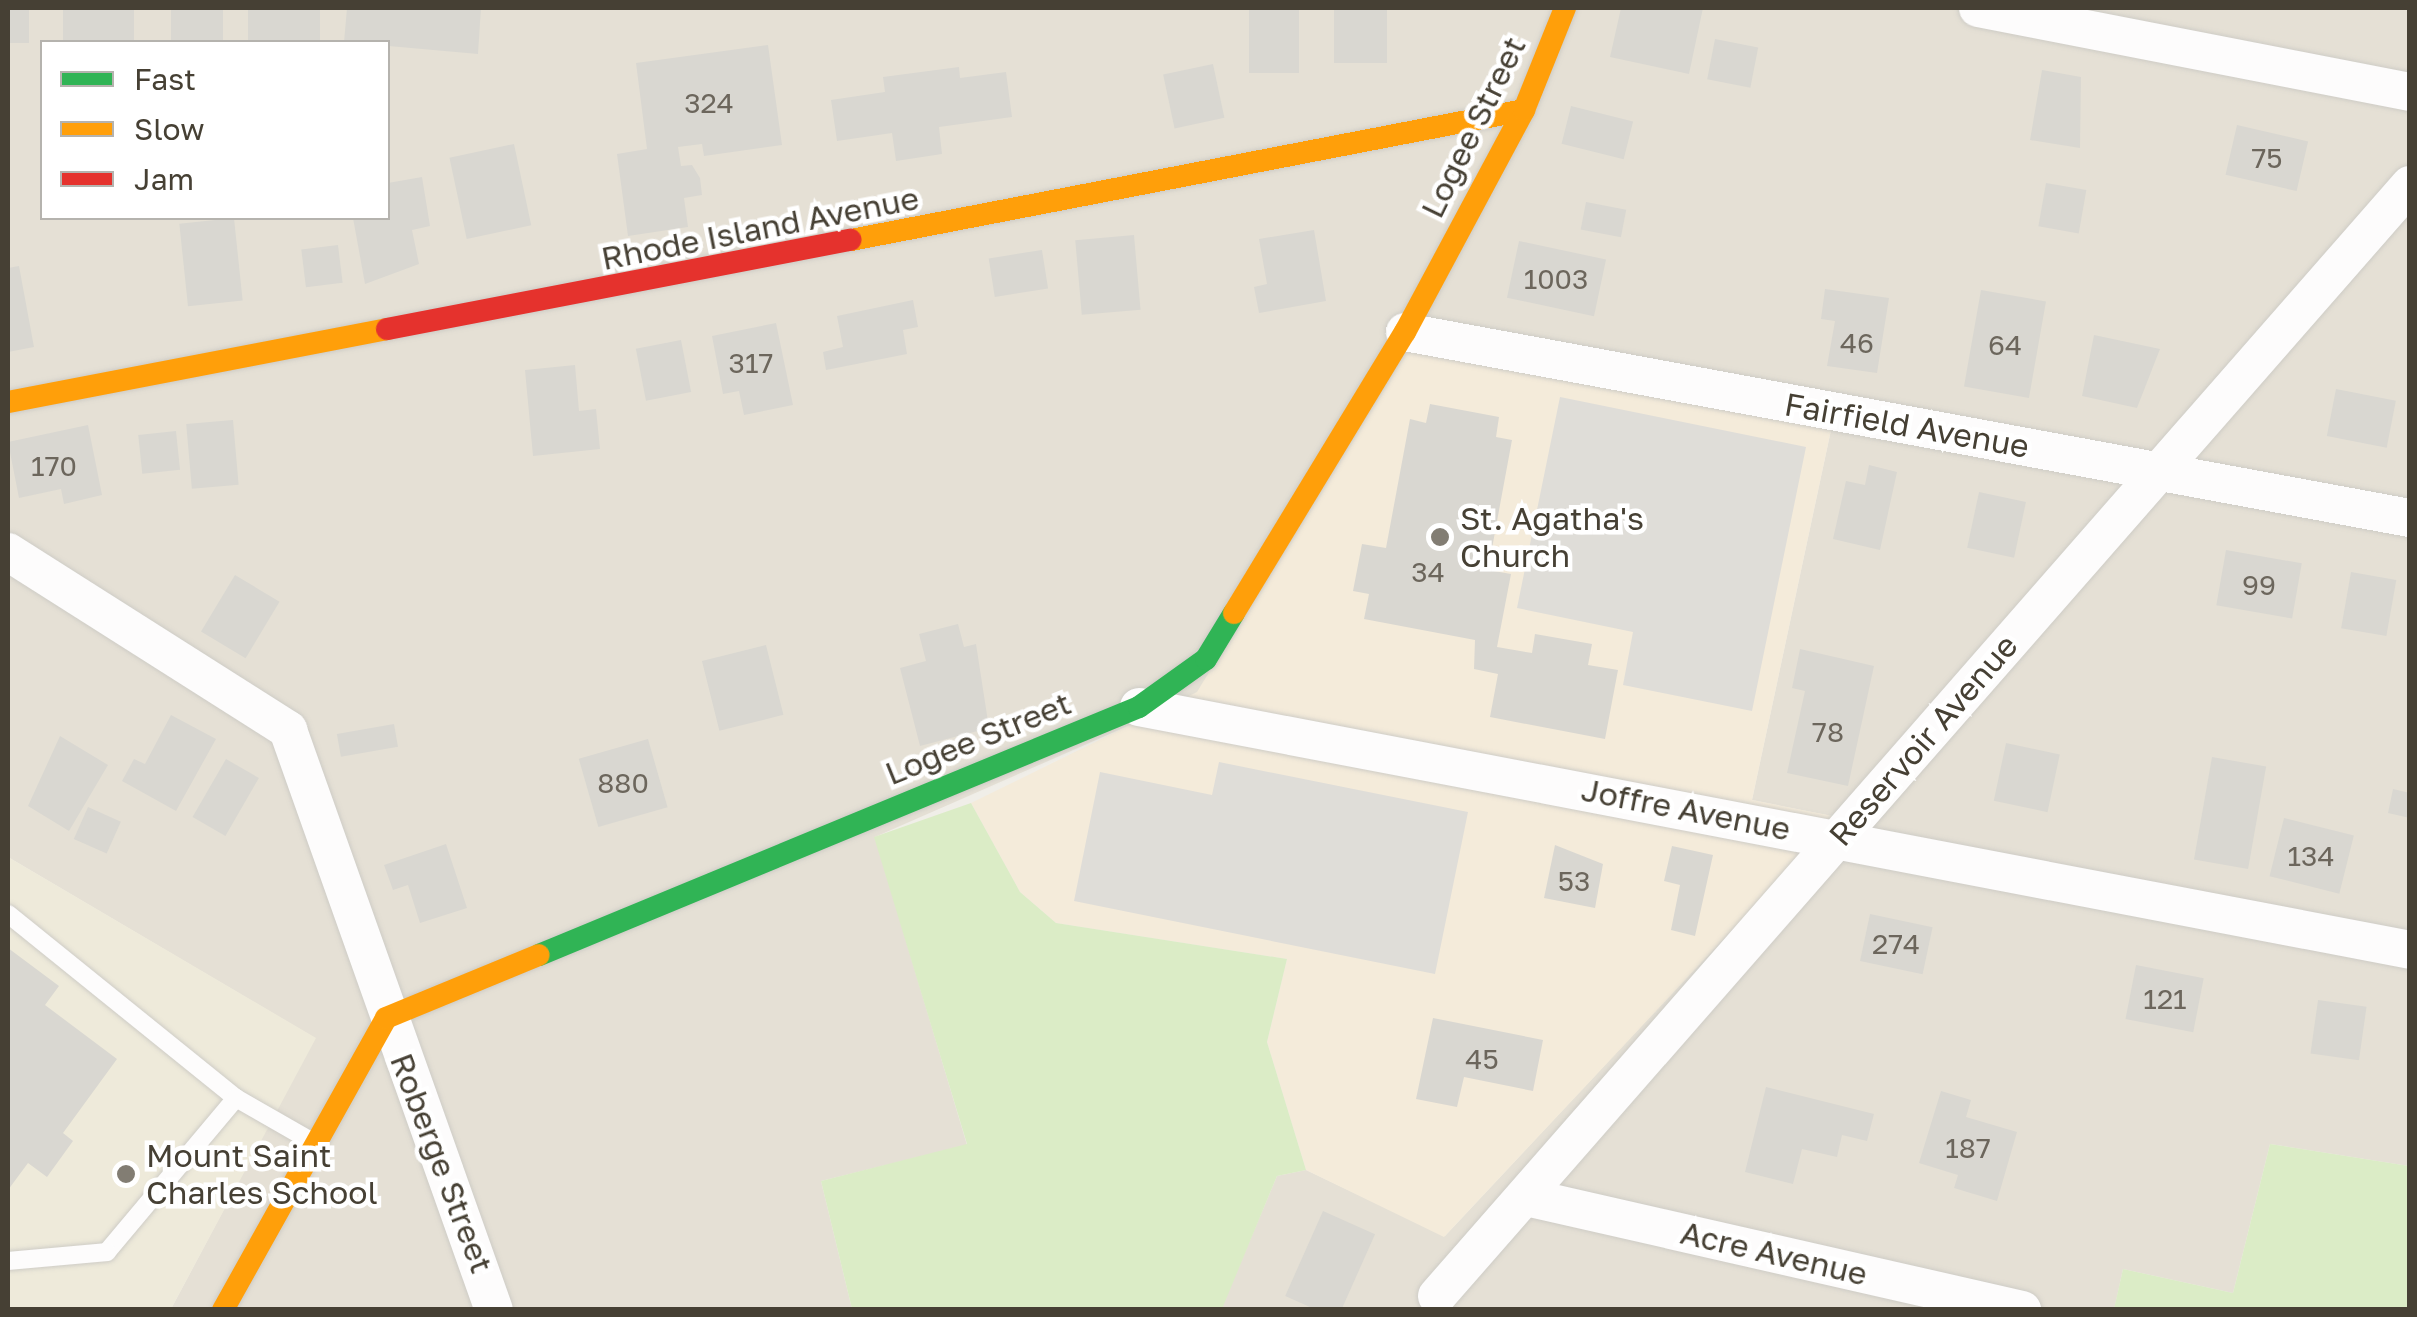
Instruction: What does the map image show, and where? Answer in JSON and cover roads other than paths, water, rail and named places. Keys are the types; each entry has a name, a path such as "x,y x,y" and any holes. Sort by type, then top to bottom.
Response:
{"street":[{"name":"Logee Street","path":"386,1018 1139,707 1206,658 1405,332 1524,110 1565,8"},
{"path":"1978,8 2410,92"},
{"name":"Rhode Island Avenue","path":"8,402 1524,110"},
{"name":"Reservoir Avenue","path":"1438,1296 1840,838 2154,470 2410,185"},
{"name":"Fairfield Avenue","path":"1405,332 2410,518"},
{"name":"Roberge Street","path":"8,552 288,730 386,1018 494,1310"},
{"name":"Joffre Avenue","path":"1139,707 2410,950"},
{"path":"223,1310 311,1141 386,1018"},
{"name":"Acre Avenue","path":"1526,1197 2022,1310"}],"lane":[{"path":"8,914 236,1098 311,1141"},
{"path":"8,1261 108,1252 236,1098"}],"place":[{"name":"St. Agatha's Church","path":"1440,537"},
{"name":"Mount Saint Charles School","path":"126,1174"}]}
